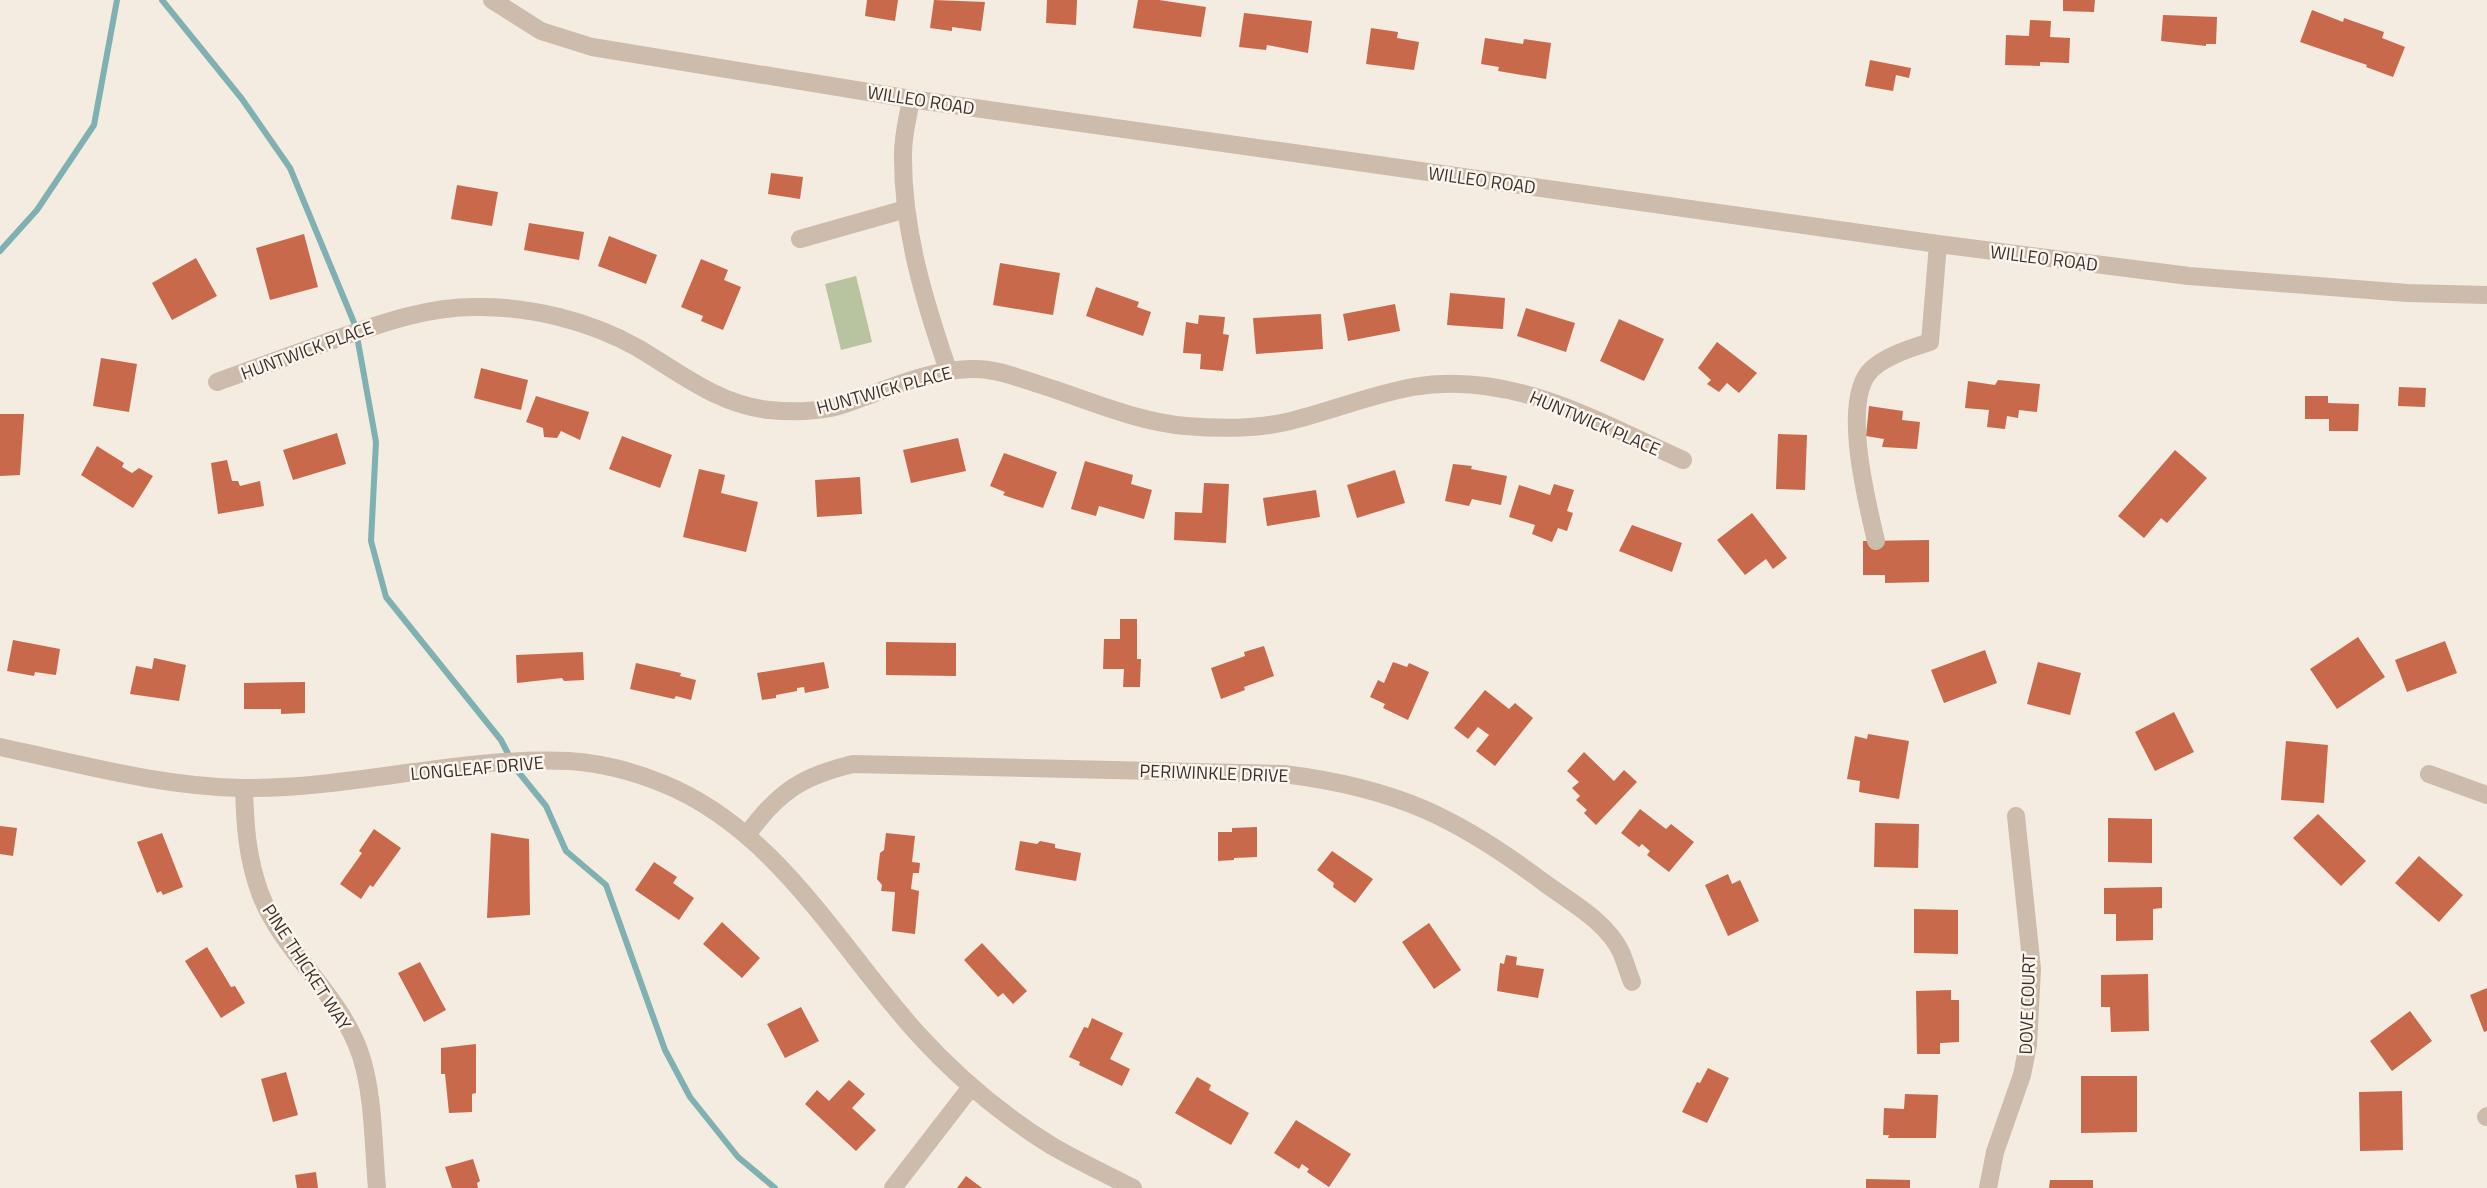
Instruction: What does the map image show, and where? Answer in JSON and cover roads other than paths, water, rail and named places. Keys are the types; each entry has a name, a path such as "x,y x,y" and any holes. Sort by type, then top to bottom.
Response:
{"street":[{"name":"WILLEO ROAD","path":"492,0 541,31 592,47 911,99 1938,244 2189,276 2407,293 2487,295"},
{"path":"911,99 903,150 906,209 915,265 948,370"},
{"path":"800,239 906,209"},
{"path":"1876,541 1855,418 1857,400 1861,385 1871,369 1899,353 1930,342 1938,244"},
{"name":"HUNTWICK PLACE","path":"217,382 395,318 438,309 476,306 531,311 589,326 634,346 710,393 738,404 766,410 798,412 834,408 923,376 948,370 978,369 1003,372 1143,418 1179,426 1248,428 1285,422 1416,386 1490,386 1553,402 1683,460"},
{"name":"LONGLEAF DRIVE","path":"0,747 155,779 244,788 314,786 512,761 572,761 619,769 665,784 708,806 747,835 783,870 918,1034 971,1087 1053,1147 1133,1188"},
{"name":"PERIWINKLE DRIVE","path":"747,835 764,811 792,787 822,771 853,764 1284,775 1334,781 1385,793 1427,809 1474,833 1505,853 1600,923 1620,949 1632,982"},
{"path":"2429,774 2487,795"},
{"name":"PINE THICKET WAY","path":"244,788 246,845 260,894 277,924 342,1016 361,1055 368,1088 377,1188"},
{"name":"DOVE COURT","path":"1988,1188 1995,1152 2022,1074 2029,1023 2032,969 2016,816"},
{"path":"893,1188 971,1087"}],"waterway":[{"path":"0,251 37,210 94,125 117,0"},
{"path":"162,0 242,99 290,168 355,325 376,442 371,541 386,597 501,740 516,769 546,806 566,851 606,885 665,1050 690,1097 738,1157 775,1188"}]}
